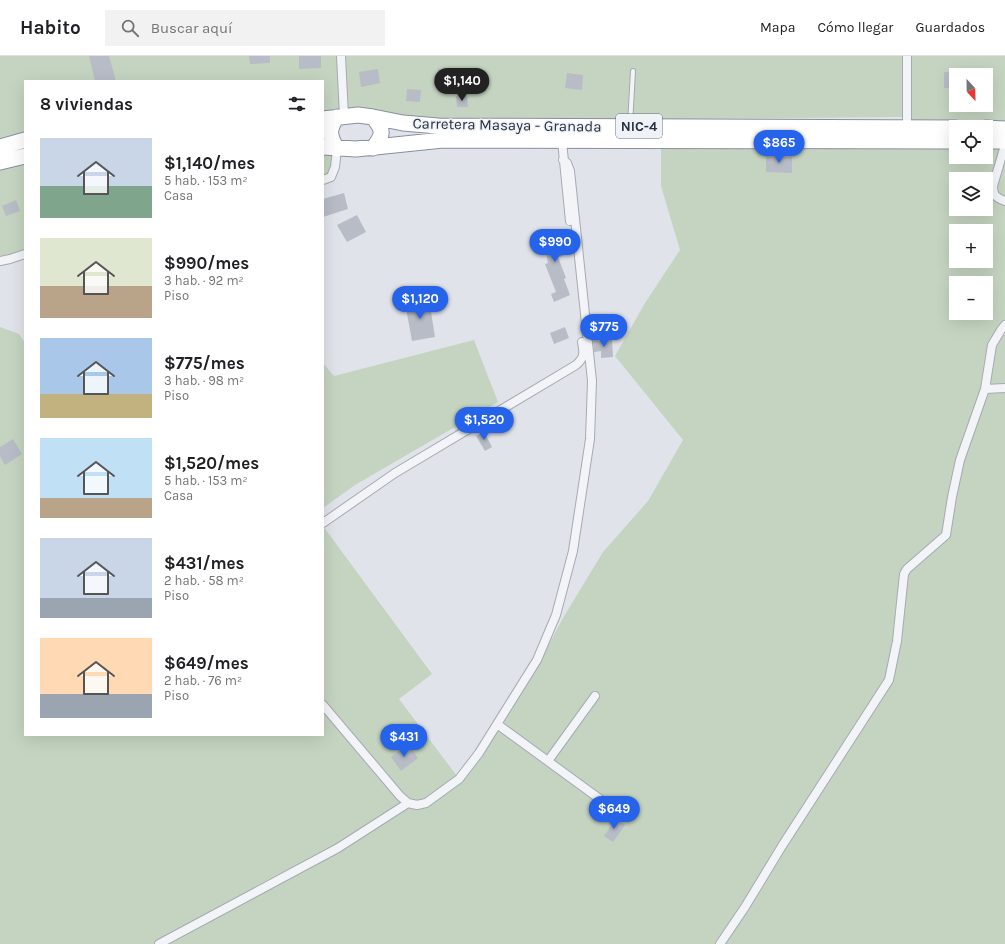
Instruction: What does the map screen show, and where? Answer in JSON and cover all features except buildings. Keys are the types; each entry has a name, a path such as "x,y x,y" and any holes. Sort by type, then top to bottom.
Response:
{"highway":[{"name":"Carretera Masaya - Granada","path":"335,117 373,117 402,123 438,126 907,126 949,128"},
{"path":"330,148 332,139 330,131 335,117"},
{"path":"373,117 380,126 382,134 380,140 373,148"},
{"path":"993,128 1005,129"},
{"path":"0,147 24,140"},
{"name":"Carretera Masaya - Granada","path":"330,148 373,148 443,140 949,141"},
{"path":"993,141 1005,141"},
{"path":"0,162 24,156"}],"street":[{"path":"335,117 341,56"},
{"path":"907,56 907,126"},
{"path":"324,522 395,473 582,360 584,353 562,141"},
{"path":"1005,145 993,186 994,195 1005,201"},
{"path":"324,180 331,177 333,172 330,148"},
{"path":"324,706 400,796 408,802 417,805 426,803 459,779 479,753 537,660 556,616 573,551 590,439 592,381 570,171 568,163 563,160"},
{"path":"0,261 24,254"},
{"path":"720,944 745,907 782,846 888,680 897,641 904,574 907,569 946,535 952,496 960,460 985,389 992,345 1005,325"},
{"path":"985,389 1005,388"},
{"path":"548,761 595,696"},
{"path":"498,724 608,805"},
{"path":"159,944 338,848 408,802"}],"lane":[{"path":"630,126 634,71"}],"green space":[{"path":"0,56 1005,56 1005,129 993,128 993,120 949,120 949,127 907,127 907,117 429,121 344,116 324,119 324,80 24,80 24,140 0,147"},
{"path":"661,141 949,141 949,164 993,164 993,141 1005,141 1005,944 0,944 0,327 19,334 24,342 24,736 324,736 324,527 432,674 399,699 457,776 520,691 530,680 563,618 603,552 648,501 683,440 615,356 645,303 680,250 661,186"},
{"path":"324,147 337,149 335,167 324,179"},
{"path":"24,156 24,254 0,261 0,162"},
{"path":"474,340 498,402 355,485 324,507 324,364 334,376"}]}
